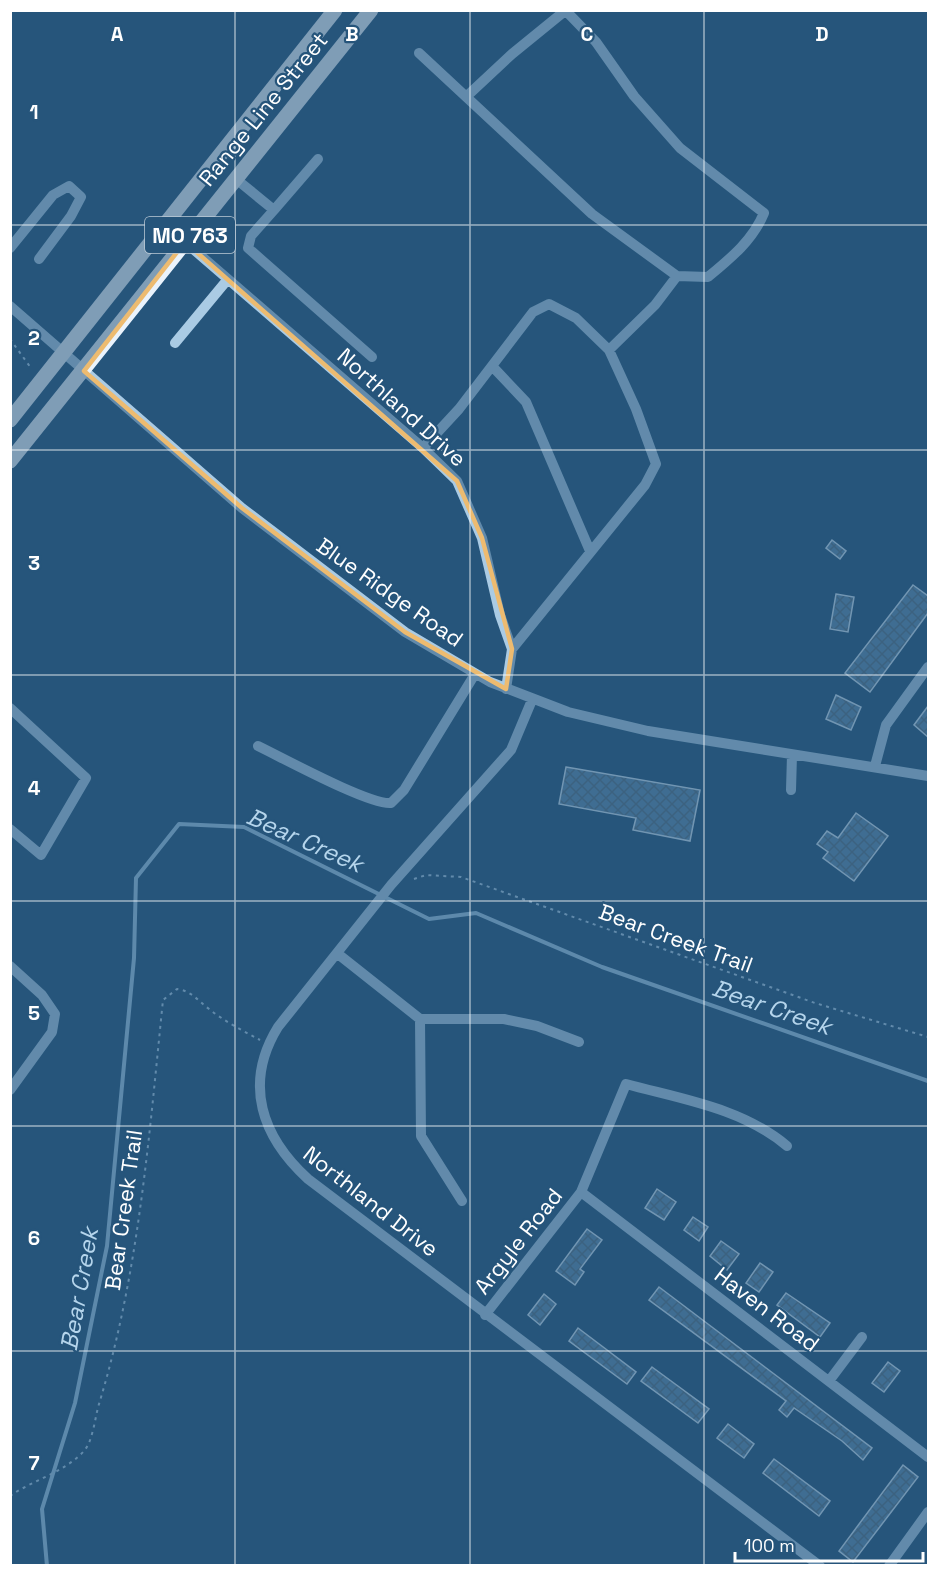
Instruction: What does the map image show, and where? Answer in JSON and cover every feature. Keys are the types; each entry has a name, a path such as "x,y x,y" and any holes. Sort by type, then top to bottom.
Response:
{"main road":[{"name":"Range Line Street","path":"10,420 334,10"},
{"name":"Range Line Street","path":"10,461 371,10"}],"street":[{"path":"419,53 592,214 677,276 708,277 735,255 759,227 765,213 680,148 634,96 596,42 566,11 512,54 467,96"},
{"path":"318,159 251,236 248,248 372,357"},
{"path":"236,179 274,210"},
{"path":"10,248 53,195 69,186 81,197 71,216 39,259"},
{"name":"Northland Drive","path":"185,242 423,448 457,481 482,538 500,615 512,649 506,689"},
{"path":"609,350 655,304 677,276"},
{"path":"175,343 228,279"},
{"path":"423,448 459,409 533,312 549,304 576,318 609,350 636,409 656,464 645,485 512,649"},
{"name":"Blue Ridge Road","path":"10,306 247,513 405,632 475,674 532,700 568,712 648,731 928,776"},
{"path":"492,366 526,402 590,550"},
{"path":"875,766 886,725 928,667"},
{"path":"258,746 348,789 383,804 391,803 404,790 475,674"},
{"name":"Northland Drive","path":"532,700 511,750 391,885 338,954 287,1014 267,1045 259,1088 264,1117 286,1159 308,1179 820,1566"},
{"path":"10,708 86,778 41,855 10,829"},
{"path":"791,790 792,755"},
{"path":"338,954 420,1019 504,1019 537,1026 579,1042"},
{"path":"10,966 42,995 55,1014 52,1032 10,1090"},
{"path":"420,1019 420,1136 462,1201"},
{"name":"Argyle Road","path":"485,1315 581,1192 626,1084 679,1096 725,1112 772,1134 787,1146"},
{"name":"Haven Road","path":"581,1192 928,1457"},
{"path":"829,1381 862,1337"},
{"path":"889,1566 928,1512"}],"path":[{"path":"10,339 31,368"},
{"name":"Bear Creek Trail","path":"414,879 426,875 461,878 815,1003 928,1037"},
{"name":"Bear Creek Trail","path":"10,1496 68,1465 86,1450 118,1343 130,1281 158,1074 163,1000 177,989 185,990 200,999 209,1009 262,1042"}],"highlighted area":[{"path":"185,242 457,481 482,538 512,649 506,689 405,632 242,508 84,371"}],"building":[{"path":"832,540 846,551 840,559 826,548"},
{"path":"913,585 928,596 928,613 870,692 845,673"},
{"path":"836,594 854,597 848,632 830,629"},
{"path":"836,695 861,707 851,730 826,719"},
{"path":"928,706 928,737 914,725"},
{"path":"566,767 700,790 690,841 633,830 636,818 559,804"},
{"path":"856,813 888,836 854,881 823,858 828,852 817,844 827,831 838,838"},
{"path":"657,1189 676,1202 664,1220 645,1208"},
{"path":"693,1217 708,1227 699,1241 684,1230"},
{"path":"587,1229 602,1240 580,1269 584,1272 575,1285 556,1271"},
{"path":"721,1241 739,1254 727,1270 710,1256"},
{"path":"760,1263 773,1272 759,1292 746,1283"},
{"path":"659,1287 872,1448 863,1460 842,1441 794,1408 787,1417 779,1410 786,1401 649,1300"},
{"path":"786,1293 830,1323 820,1337 777,1305"},
{"path":"544,1294 556,1304 540,1325 528,1315"},
{"path":"578,1328 636,1372 627,1384 569,1341"},
{"path":"888,1362 900,1371 884,1392 872,1383"},
{"path":"652,1367 709,1409 698,1423 641,1381"},
{"path":"728,1424 754,1444 744,1458 717,1438"},
{"path":"774,1459 830,1501 819,1516 763,1473"},
{"path":"903,1465 918,1477 853,1562 839,1551"}],"waterway":[{"name":"Bear Creek","path":"47,1566 42,1509 75,1403 107,1246 134,958 136,878 179,824 244,827 429,919 476,913 602,967 928,1081"}]}
